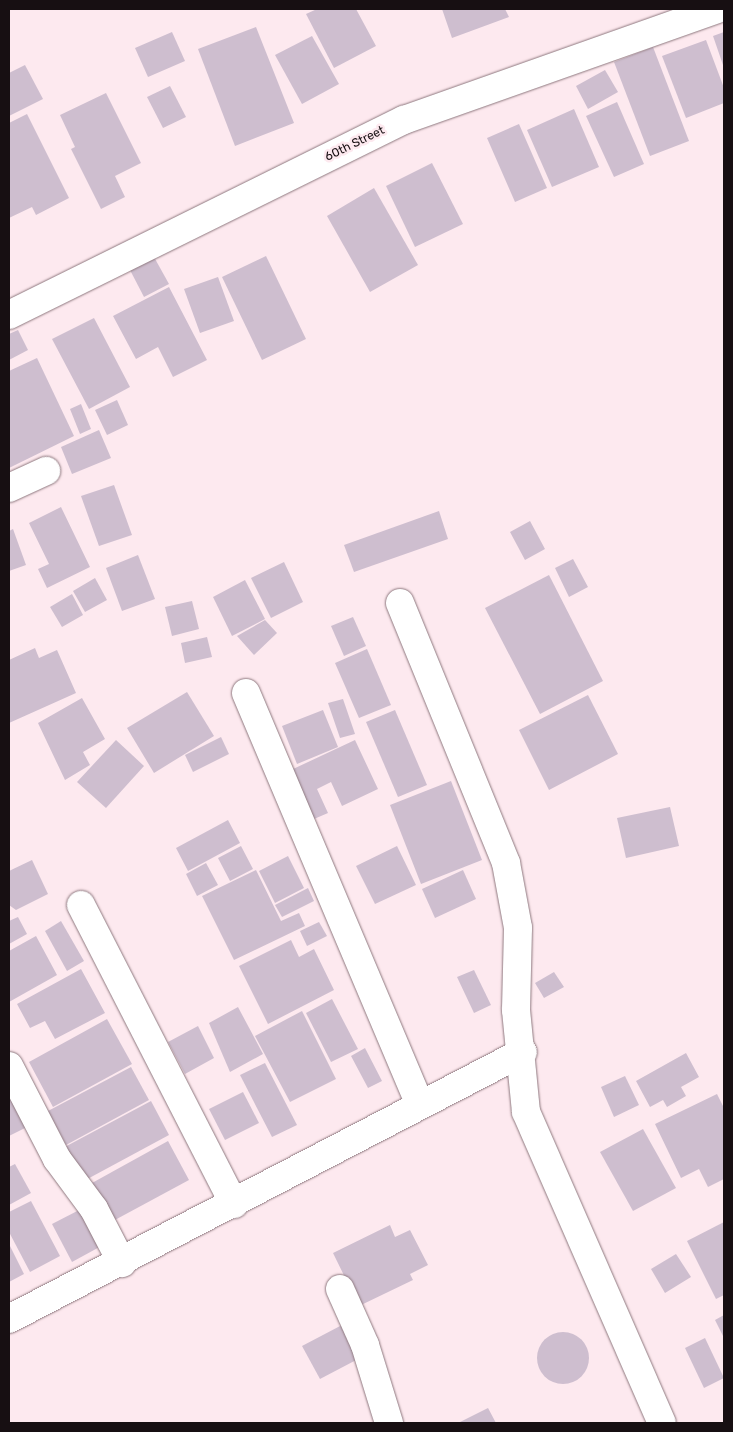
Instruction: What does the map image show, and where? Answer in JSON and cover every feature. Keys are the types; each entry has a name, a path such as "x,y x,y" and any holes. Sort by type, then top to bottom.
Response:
{"street":[{"name":"60th Street","path":"9,316 404,120 717,9"},
{"path":"9,488 46,471"},
{"path":"400,603 506,863 518,928 516,1010 523,1052 522,1091 533,1132 662,1423"},
{"path":"246,693 419,1103"},
{"path":"81,905 234,1204"},
{"path":"9,1319 122,1263 234,1204 419,1103 523,1052"},
{"path":"9,1066 56,1158 94,1209 122,1263"},
{"path":"340,1289 365,1345 389,1423"}],"building":[{"path":"317,9 356,9 376,46 334,68 306,14"},
{"path":"442,9 505,9 509,17 452,38"},
{"path":"256,27 294,123 235,146 198,49"},
{"path":"172,32 185,61 148,77 135,48"},
{"path":"724,32 724,68 713,36"},
{"path":"312,36 339,84 302,104 275,55"},
{"path":"706,40 724,88 724,103 686,118 662,56"},
{"path":"653,47 689,141 650,156 614,62"},
{"path":"25,65 43,99 9,116 9,73"},
{"path":"605,70 618,92 588,109 576,86"},
{"path":"170,86 186,117 163,128 147,97"},
{"path":"106,93 141,163 115,176 125,197 101,209 71,149 75,147 60,115"},
{"path":"617,102 644,164 614,177 586,116"},
{"path":"574,109 599,167 552,187 527,130"},
{"path":"27,114 69,198 36,215 32,207 9,218 9,123"},
{"path":"519,124 547,188 515,202 487,138"},
{"path":"432,163 463,224 415,247 386,186"},
{"path":"374,188 418,265 370,292 327,216"},
{"path":"266,256 306,339 262,360 222,277"},
{"path":"154,257 169,284 144,297 130,270"},
{"path":"218,277 234,321 200,333 184,289"},
{"path":"169,287 207,360 173,377 158,347 136,359 113,316"},
{"path":"94,318 130,387 89,409 52,339"},
{"path":"18,330 28,350 9,360 9,334"},
{"path":"37,358 74,436 9,468 9,371"},
{"path":"117,400 128,425 107,435 95,410"},
{"path":"81,404 91,429 80,434 70,409"},
{"path":"99,430 111,458 72,474 61,447"},
{"path":"114,485 132,535 99,546 81,496"},
{"path":"61,507 90,567 47,588 38,569 49,564 29,523"},
{"path":"439,511 448,539 354,572 344,545"},
{"path":"530,521 545,549 525,560 510,532"},
{"path":"13,529 26,565 9,571 9,531"},
{"path":"138,555 155,599 122,611 106,568"},
{"path":"573,559 588,587 569,597 555,568"},
{"path":"284,562 303,602 271,618 251,578"},
{"path":"549,575 603,681 540,714 485,608"},
{"path":"95,578 107,600 85,612 73,591"},
{"path":"245,580 265,619 232,636 213,597"},
{"path":"72,594 83,615 62,627 50,607"},
{"path":"192,601 199,629 172,636 165,607"},
{"path":"353,617 366,646 344,656 331,626"},
{"path":"265,620 277,633 254,655 237,636"},
{"path":"207,637 212,657 185,663 181,643"},
{"path":"35,648 39,658 57,650 76,693 9,723 9,660"},
{"path":"367,649 391,705 359,718 335,663"},
{"path":"187,692 214,736 154,773 127,728"},
{"path":"588,695 618,754 549,790 519,730"},
{"path":"82,698 105,739 83,752 90,765 65,780 38,723"},
{"path":"343,699 355,734 340,738 328,703"},
{"path":"323,710 338,747 297,764 282,726"},
{"path":"395,710 427,785 398,797 366,722"},
{"path":"221,737 229,754 193,772 185,755"},
{"path":"116,740 144,766 106,808 77,782"},
{"path":"355,740 378,789 342,806 331,782 317,789 328,813 314,819 291,770"},
{"path":"451,781 482,860 421,884 390,805"},
{"path":"670,807 679,846 626,858 617,818"},
{"path":"228,820 240,843 188,871 176,848"},
{"path":"241,846 253,869 230,881 218,858"},
{"path":"397,846 416,885 375,904 356,866"},
{"path":"288,856 304,888 275,903 259,871"},
{"path":"32,860 48,894 16,910 9,905 9,871"},
{"path":"206,863 218,885 197,896 186,874"},
{"path":"256,870 281,921 299,913 305,926 234,960 202,896"},
{"path":"463,870 476,899 435,918 422,889"},
{"path":"308,888 314,901 282,917 275,905"},
{"path":"18,917 27,934 9,944 9,921"},
{"path":"61,921 84,961 67,971 45,931"},
{"path":"319,922 327,936 307,946 300,931"},
{"path":"36,936 57,975 9,1002 9,951"},
{"path":"291,940 299,957 314,949 334,990 268,1024 239,966"},
{"path":"81,969 105,1013 55,1039 45,1021 30,1028 17,1004"},
{"path":"474,970 491,1005 474,1013 457,977"},
{"path":"554,972 564,987 544,998 535,983"},
{"path":"332,999 358,1049 331,1062 306,1013"},
{"path":"238,1007 263,1054 230,1072 209,1023"},
{"path":"302,1011 336,1079 290,1102 255,1036"},
{"path":"107,1019 132,1064 53,1107 29,1062"},
{"path":"198,1026 214,1058 185,1074 168,1042"},
{"path":"365,1048 382,1081 368,1088 351,1056"},
{"path":"686,1053 699,1077 681,1087 686,1096 667,1107 663,1100 650,1107 636,1081"},
{"path":"265,1063 297,1125 272,1137 240,1075"},
{"path":"131,1067 149,1100 66,1145 48,1111"},
{"path":"9,1074 33,1124 9,1136"},
{"path":"625,1076 639,1105 614,1117 601,1087"},
{"path":"243,1092 259,1123 225,1140 209,1109"},
{"path":"717,1094 724,1108 724,1179 708,1187 699,1169 681,1178 655,1124"},
{"path":"151,1101 169,1135 80,1183 61,1149"},
{"path":"643,1129 676,1188 633,1211 600,1152"},
{"path":"168,1141 189,1180 113,1221 92,1183"},
{"path":"15,1164 31,1193 9,1205 9,1167"},
{"path":"31,1201 60,1256 30,1272 9,1232 9,1212"},
{"path":"85,1207 105,1244 72,1262 52,1224"},
{"path":"724,1222 724,1295 716,1299 687,1241"},
{"path":"390,1225 395,1237 410,1230 428,1265 410,1274 413,1280 359,1306 333,1253"},
{"path":"9,1244 24,1274 9,1282"},
{"path":"676,1254 691,1277 665,1293 651,1269"},
{"path":"724,1315 724,1338 715,1320"},
{"path":"342,1325 360,1358 320,1379 302,1346"},
{"path":"558,1332 568,1332 577,1336 585,1344 589,1358 585,1372 577,1380 568,1384 558,1384 549,1380 541,1372 537,1363 537,1353 541,1344 549,1336"},
{"path":"705,1338 724,1378 704,1388 685,1348"},
{"path":"488,1408 496,1423 458,1423"}]}
